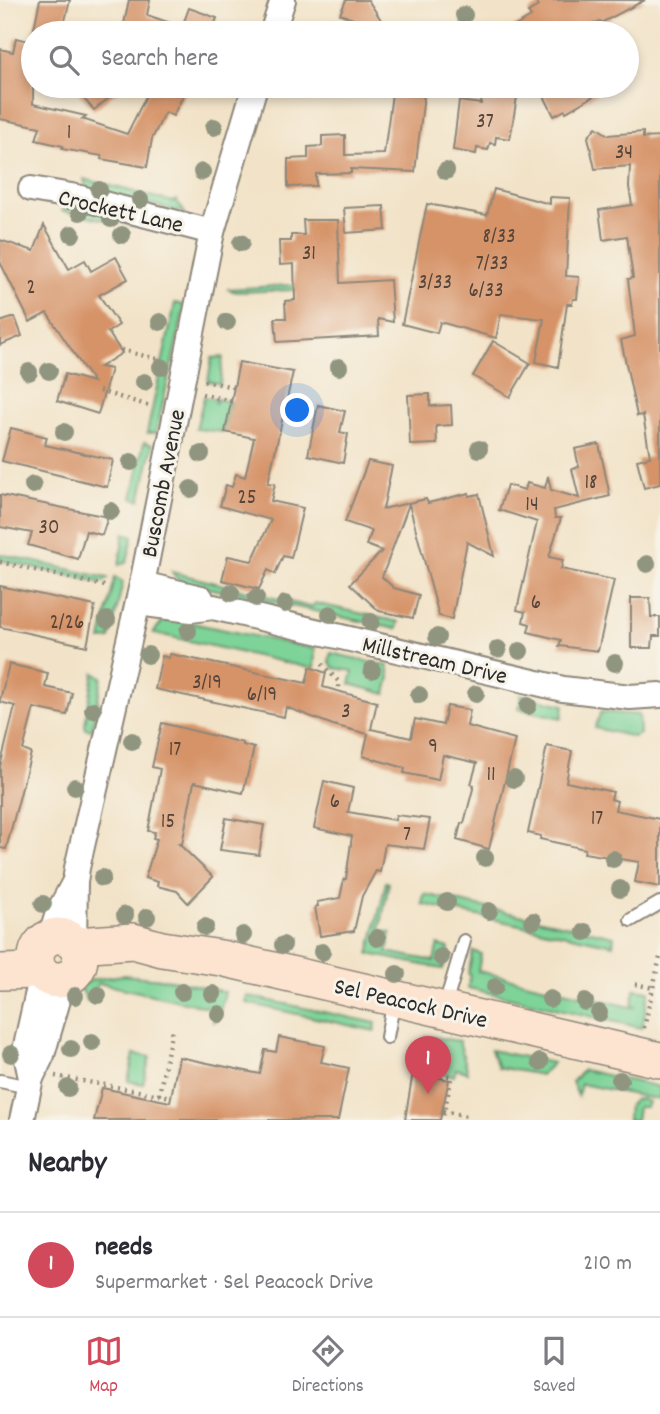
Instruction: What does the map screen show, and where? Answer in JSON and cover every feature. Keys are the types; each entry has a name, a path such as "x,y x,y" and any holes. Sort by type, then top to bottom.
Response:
{"main road":[{"name":"Sel Peacock Drive","path":"0,951 58,958 132,960 162,949 221,958 444,1010 652,1046"},
{"name":"Sel Peacock Drive","path":"0,972 58,958"}],"street":[{"path":"276,21 283,0"},
{"name":"Buscomb Avenue","path":"22,1120 37,1080 42,1055 58,958 58,913 75,882 140,594 212,232 251,98"},
{"name":"Crockett Lane","path":"31,189 77,197 212,232"},
{"name":"Millstream Drive","path":"140,594 191,610 213,607 563,688 630,697 660,695"}],"lane":[{"path":"631,920 660,903"},
{"path":"444,1010 464,941"},
{"path":"387,1037 395,998"},
{"path":"0,1081 37,1080"}],"path":[{"path":"121,350 161,360"},
{"path":"204,381 234,387"},
{"path":"99,391 150,406"},
{"path":"202,394 231,401"},
{"path":"0,562 109,587"},
{"path":"322,664 339,682 339,688"},
{"path":"652,1046 653,988 660,957"},
{"path":"635,984 653,988"},
{"path":"159,1095 172,1029"},
{"path":"413,1069 452,1077 442,1120"},
{"path":"37,1080 171,1097"},
{"path":"443,1111 467,1116"}],"green space":[{"path":"84,179 173,202 176,200 185,213 86,188"},
{"path":"84,207 160,231 62,211 66,208"},
{"path":"324,283 294,290 236,292 227,289"},
{"path":"175,303 183,305 184,310 156,433 147,433"},
{"path":"223,357 220,384 208,381 212,358"},
{"path":"204,397 216,399 215,405 217,399 230,402 223,432 196,429"},
{"path":"144,442 153,445 140,500 132,498"},
{"path":"124,533 133,536 127,562 119,565"},
{"path":"0,554 108,578 104,582 98,582 0,560"},
{"path":"172,572 306,606 312,607 315,603 399,622 397,629 186,583 177,579"},
{"path":"115,577 123,582 110,639 101,640"},
{"path":"173,619 315,649 314,669 153,633 162,622"},
{"path":"331,653 388,666 390,677 386,694 350,684 353,671 334,668 329,661"},
{"path":"94,673 102,677 92,730 86,729 85,724"},
{"path":"521,695 564,705 562,718 519,709"},
{"path":"601,712 639,715 640,734 634,737 595,728"},
{"path":"386,882 389,883 380,930 391,933 387,952 434,961 438,945 449,948 443,969 369,954"},
{"path":"424,894 614,936 613,945 422,904"},
{"path":"473,951 481,954 478,971 631,1007 636,1007 632,1006 635,989 649,991 642,1028 468,988"},
{"path":"123,975 172,980 225,992 218,1019 213,1022 216,1009 98,983 93,1002 86,1001 83,991 78,989 91,980"},
{"path":"247,996 376,1023 375,1031 246,1003"},
{"path":"426,1036 459,1041 468,1072 456,1069 454,1076 415,1068"},
{"path":"491,1050 553,1063 541,1075 498,1067"},
{"path":"134,1054 150,1057 143,1084 128,1081"},
{"path":"583,1070 660,1087 660,1100 581,1084 578,1096 572,1082"},
{"path":"634,1100 648,1102 646,1107 638,1107 636,1120 628,1120 629,1105"}],"building":[{"path":"40,0 70,0 65,21 36,21"},
{"path":"129,0 150,0 147,15 164,21 125,21"},
{"path":"346,0 368,0 382,21 359,21 340,14"},
{"path":"535,0 645,0 605,21 524,21 531,17 528,12 538,6"},
{"path":"189,8 217,18 216,21 184,21"},
{"path":"16,38 21,39 21,98 33,98 33,104 86,116 82,119 127,134 145,98 182,98 173,116 165,112 152,139 147,167 62,149 63,146 36,140 40,127 0,119 0,49 13,52"},
{"path":"83,98 109,98 94,110"},
{"path":"391,98 424,98 415,172 351,169 351,173 316,174 316,186 288,187 288,159 308,158 308,147 322,146 322,136 345,135 345,155 384,154"},
{"path":"482,98 517,98 510,139 496,137 495,144 490,143 488,150 477,148 476,154 453,150 459,101 481,104"},
{"path":"545,98 590,98 566,112 565,110 554,116"},
{"path":"596,127 608,135 643,132 643,138 660,137 660,484 644,488 637,460 650,457 643,415 637,416 621,340 635,336 628,279 633,278 627,236 603,240 599,210 632,205 630,166 595,169 588,137"},
{"path":"494,189 550,204 550,197 570,198 566,276 579,277 577,299 573,299 572,304 567,304 558,367 536,362 544,319 501,314 496,338 440,322 437,333 402,324 427,204 487,215"},
{"path":"384,206 386,230 346,233 344,208"},
{"path":"303,220 338,220 340,283 390,280 393,322 378,319 379,336 277,342 275,318 286,318 285,301 295,300 294,264 280,265 279,241 291,241 291,235 304,235"},
{"path":"44,225 69,269 85,260 91,271 116,257 128,279 99,295 119,325 108,332 122,353 100,367 111,369 98,414 57,401 65,374 93,382 47,313 30,322 0,262 0,240 34,251"},
{"path":"15,317 22,336 0,345 0,322"},
{"path":"493,341 530,363 510,397 473,376"},
{"path":"239,362 293,372 268,483 275,484 271,501 303,508 291,558 283,556 275,574 268,570 259,589 222,580 228,556 252,561 271,520 220,506 226,485 232,487 236,474 245,477 254,438 225,432"},
{"path":"430,394 430,406 451,405 452,425 436,426 437,444 410,445 408,395"},
{"path":"318,405 345,411 340,432 348,434 343,463 308,455"},
{"path":"11,428 47,437 45,445 113,460 107,487 2,461"},
{"path":"599,444 610,496 554,510 555,518 561,518 549,557 563,560 561,569 614,580 598,651 559,646 561,640 528,632 530,624 523,622 525,612 517,610 537,522 499,510 507,485 525,490 527,483 545,488 548,476 551,490 579,498 572,469 579,467 575,449"},
{"path":"368,461 392,466 383,509 426,499 428,503 469,493 469,496 479,494 494,556 467,542 452,619 439,616 409,504 382,577 394,588 419,595 413,618 379,611 350,584 382,551 366,545 372,531 345,522"},
{"path":"0,495 108,517 102,535 86,531 78,559 28,545 32,533 0,527"},
{"path":"0,586 95,606 87,646 0,627"},
{"path":"631,598 650,598 651,617 660,617 660,636 653,636 652,648 631,648"},
{"path":"170,654 306,683 310,667 326,673 323,687 377,702 371,729 411,738 415,719 443,725 447,706 470,710 467,726 515,739 489,849 457,840 474,785 471,784 477,763 443,755 438,780 404,773 405,768 363,756 368,734 333,725 286,707 284,717 155,689 162,656 169,658"},
{"path":"9,664 48,673 45,687 72,693 67,715 34,708 23,750 31,753 6,849 0,848 0,767 15,706 0,700"},
{"path":"162,723 254,748 243,793 194,782 182,844 179,844 213,877 188,903 177,891 157,886 158,882 145,878 157,839 153,838 155,832 148,831 160,769 152,767"},
{"path":"547,746 572,751 566,782 613,792 611,799 617,801 615,810 660,819 660,887 635,882 639,862 584,853 585,849 540,839 541,836 528,833"},
{"path":"324,781 353,788 348,812 395,820 396,815 430,819 424,849 385,844 380,872 376,871 362,896 354,931 320,936 315,907 318,906 317,902 340,898 346,879 352,836 314,828"},
{"path":"226,818 264,825 259,855 220,850"},
{"path":"279,1037 325,1046 321,1062 349,1068 338,1120 94,1120 102,1088 170,1102 179,1057 260,1074 265,1050 276,1052"},
{"path":"413,1072 449,1080 440,1120 405,1120"}],"place":[{"name":"needs","path":"428,1094"}]}
